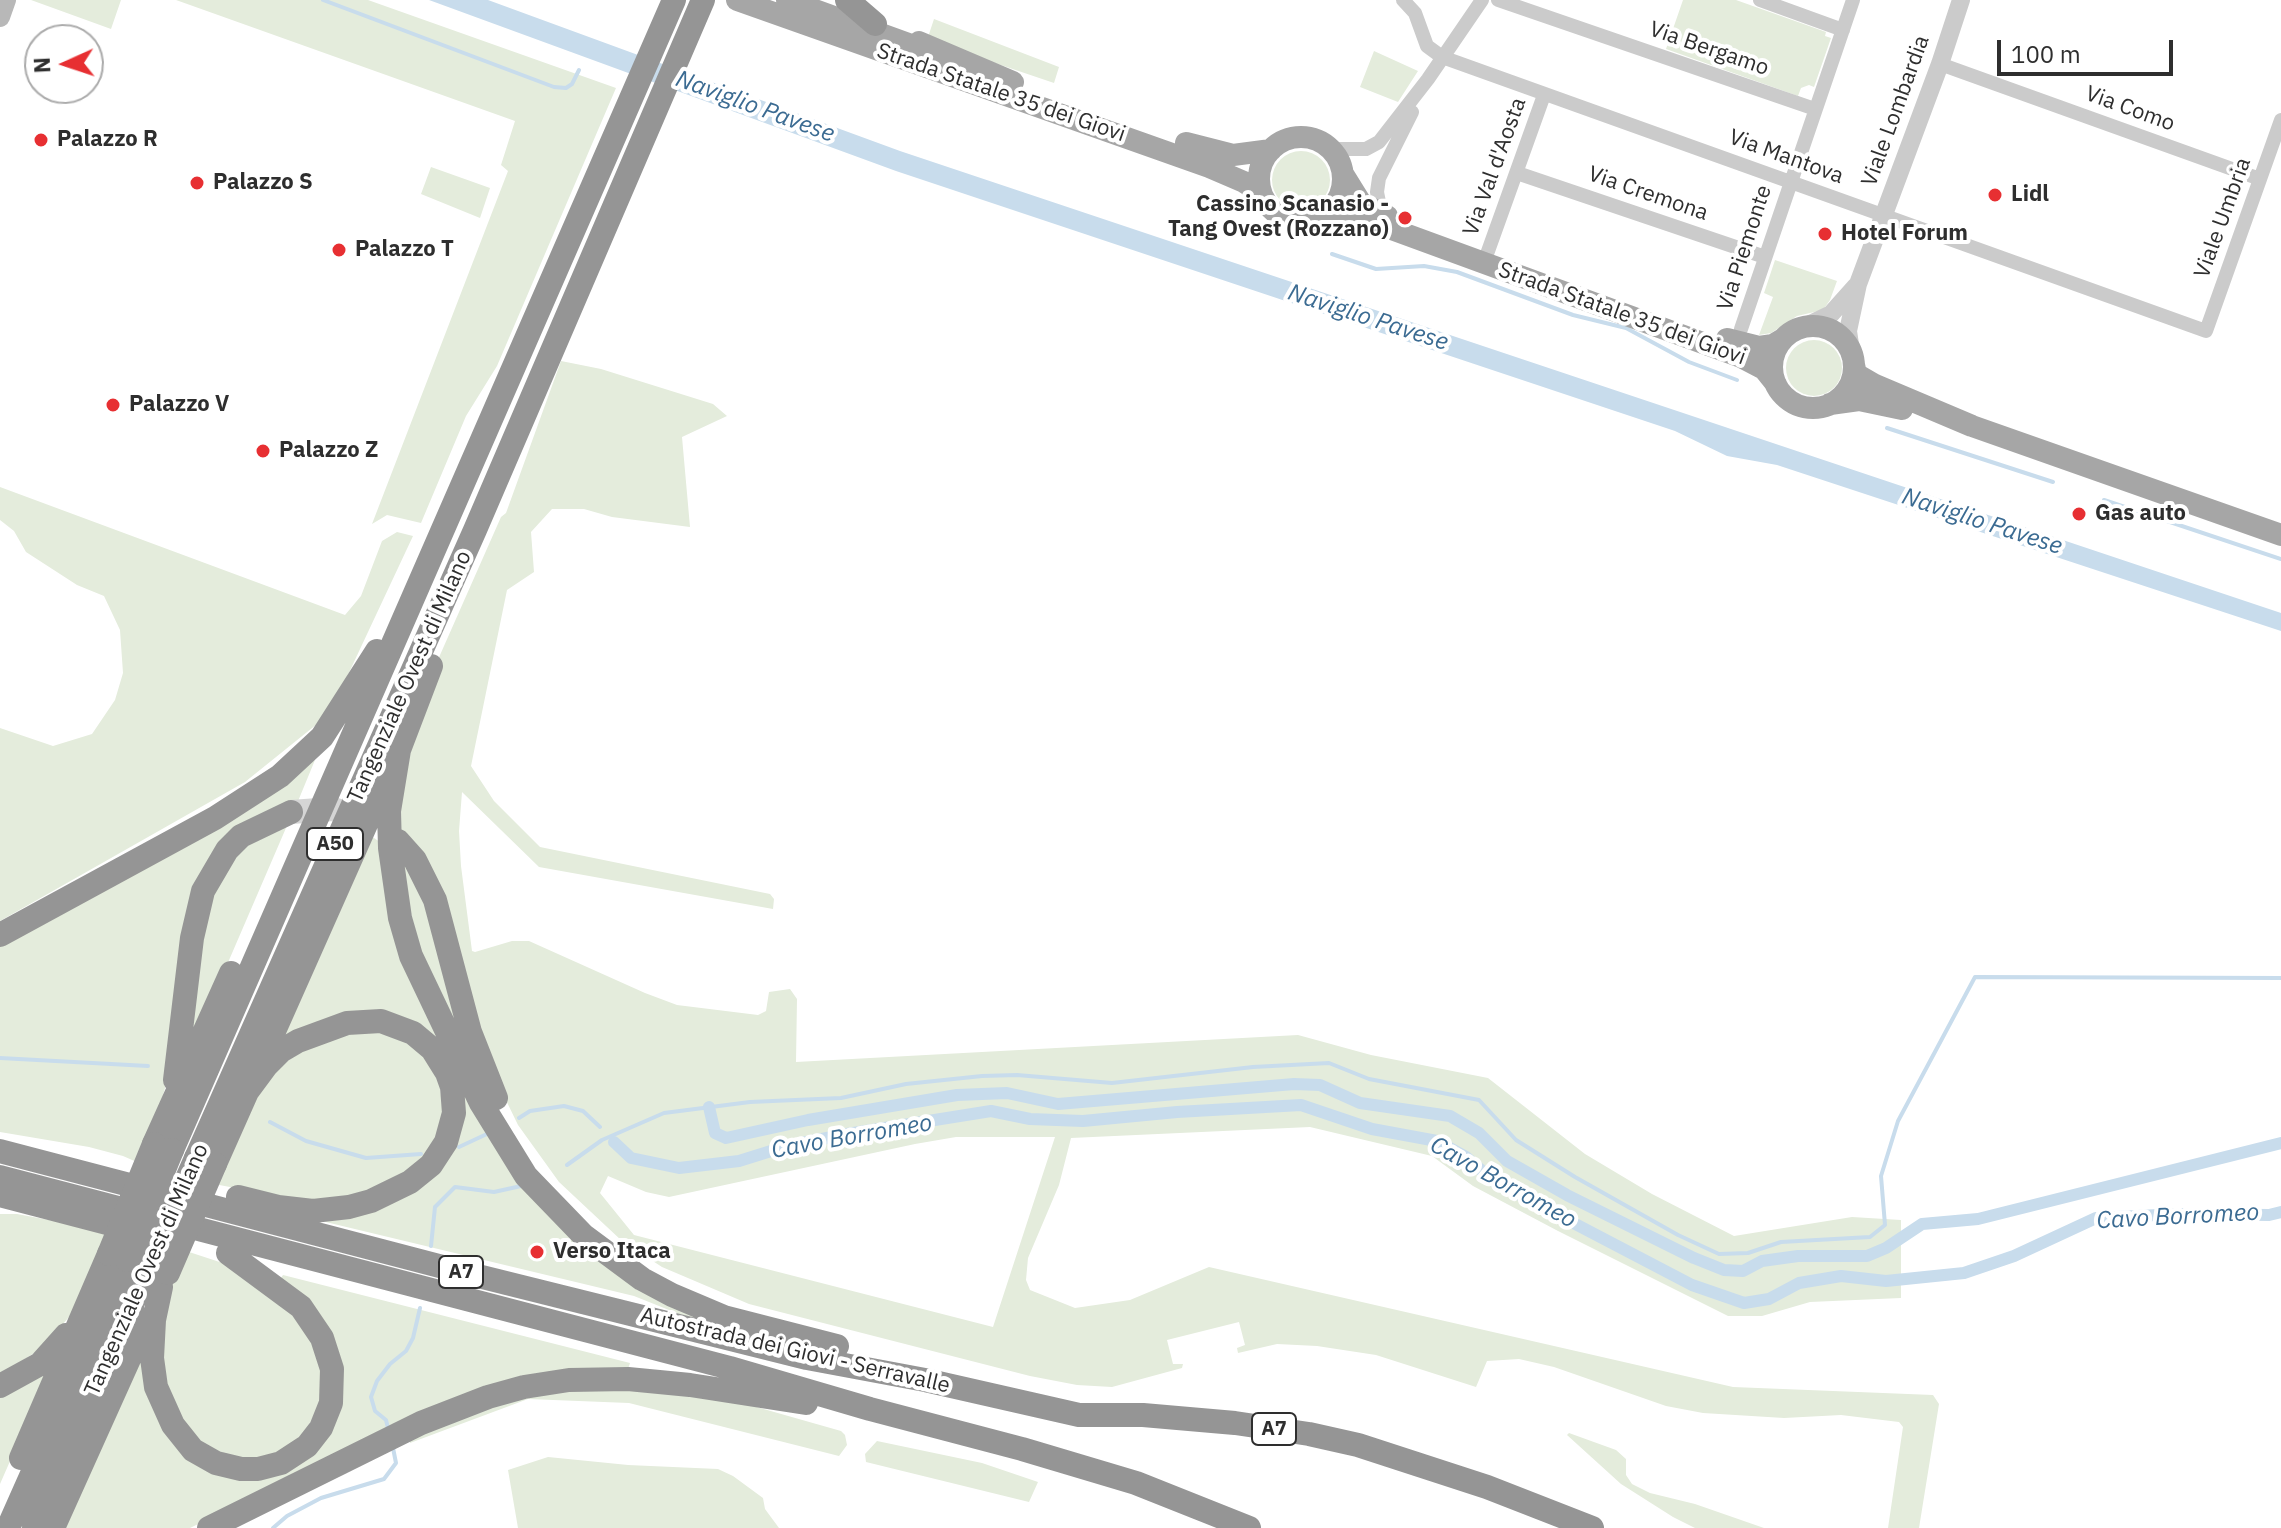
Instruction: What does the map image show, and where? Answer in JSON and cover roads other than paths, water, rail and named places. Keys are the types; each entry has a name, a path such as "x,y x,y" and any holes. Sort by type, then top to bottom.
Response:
{"highway":[{"name":"Tangenziale Ovest di Milano","path":"34,1528 143,1267 163,1147 424,572 674,0"},
{"name":"Tangenziale Ovest di Milano","path":"8,1528 143,1267 205,1161 703,0"},
{"path":"847,0 875,24"},
{"path":"246,1093 399,750 436,653 475,530"},
{"path":"0,935 215,818 280,776 322,737 424,572"},
{"path":"172,1105 376,653"},
{"path":"399,750 389,811 390,848 395,895 411,956 481,1103 526,1176 584,1236 642,1279 724,1317 837,1346"},
{"path":"163,1147 172,1105 192,938 203,891 227,850 241,836 291,812"},
{"path":"398,841 415,860 435,900 458,991 488,1080 517,1135 546,1174 587,1218 616,1243 677,1283 735,1309 925,1380"},
{"path":"0,1151 77,1160 278,1207 330,1210 371,1201 421,1175 431,1165 446,1142 454,1113 452,1087 432,1049 413,1033 381,1021 347,1023 298,1041 281,1051 246,1093 205,1161"},
{"name":"Autostrada dei Giovi - Serravalle","path":"0,1151 807,1358 925,1380 1079,1415 1143,1415 1235,1423 1309,1434 1402,1459 1487,1487 1592,1528"},
{"name":"Autostrada dei Giovi - Serravalle","path":"0,1177 730,1368 1022,1449 1136,1483 1249,1528"},
{"name":"A7","path":"0,1195 633,1356 730,1368"},
{"path":"0,1207 36,1206"},
{"path":"143,1267 154,1320 152,1358 156,1387 173,1425 193,1450 216,1463 241,1469 258,1469 281,1463 307,1446 321,1428 331,1403 332,1369 322,1338 301,1307 228,1253"},
{"path":"0,1386 40,1364 59,1345 86,1307 143,1267"},
{"path":"53,1528 143,1267"},
{"path":"0,1507 86,1307"},
{"path":"209,1528 421,1423 477,1400 524,1387 569,1380 628,1379 690,1385 793,1402 870,1409"}],"main road":[{"path":"0,17 6,0"},
{"name":"Strada Statale 35 dei Giovi","path":"737,0 1209,167 1261,193"},
{"name":"Strada Statale 35 dei Giovi","path":"787,0 1216,153 1233,155 1271,150"},
{"path":"823,0 1013,82"},
{"path":"1307,138 1320,141 1330,149 1339,161 1343,174 1339,198 1323,216 1308,221 1293,221 1279,216 1268,206 1261,193 1260,170 1271,150 1282,142 1307,138"},
{"name":"Strada Statale 35 dei Giovi","path":"1343,174 1361,203 1395,220 1745,345 1768,346 1783,339"},
{"name":"Strada Statale 35 dei Giovi","path":"1323,216 1352,217 1375,223 1741,357 1764,369 1776,384"},
{"path":"1972,426 1867,401 1810,407 1797,404 1783,394 1776,384 1773,361 1783,339 1796,329 1806,326 1830,329 1842,338 1858,376 1875,385 1972,426 2281,535"},
{"path":"1825,406 1846,391 1852,378 1852,358"}],"street":[{"path":"1403,0 1415,13 1427,46 1442,57"},
{"path":"1330,149 1366,149 1379,142 1428,79 1482,0"},
{"name":"Via Bergamo","path":"1498,0 1815,109"},
{"path":"1760,0 1843,30"},
{"name":"Via Piemonte","path":"1741,329 1853,0"},
{"name":"Viale Lombardia","path":"1852,358 1848,331 1858,284 1882,214 1902,170 1961,0"},
{"name":"Via Mantova","path":"1442,57 2206,331"},
{"name":"Via Como","path":"1940,64 2260,179"},
{"path":"1395,220 1380,207 1377,192 1379,178 1428,79"},
{"name":"Via Val d'Aosta","path":"1487,254 1544,95"},
{"name":"Viale Umbria","path":"2206,331 2281,120"},
{"name":"Via Cremona","path":"1517,173 1765,257"},
{"name":"Viale Lombardia","path":"1806,326 1831,314 1858,284"}],"water":[{"name":"Naviglio Pavese","path":"429,0 488,0 900,151 2281,613 2281,631 1777,465 1727,456 1675,431 896,171"}],"waterway":[{"path":"323,0 554,87 566,88 572,84 579,70"},
{"path":"1332,254 1376,269 1424,266 1457,272 1573,315 1626,328 1689,362 1737,380"},
{"path":"1887,428 2053,482"},
{"path":"2104,500 2281,559"},
{"path":"567,1165 602,1140 664,1113 750,1102 841,1098 906,1084 982,1076 1017,1075 1112,1083 1253,1067 1329,1063 1369,1079 1479,1100 1516,1140 1575,1177 1678,1235 1719,1254 1748,1253 1781,1242 1870,1237 1885,1225 1881,1176 1898,1121 1975,977 2281,978"},
{"name":"Cavo Borromeo","path":"0,1058 148,1066"},
{"path":"709,1107 715,1133 726,1138 808,1120 957,1095 1007,1093 1058,1104 1294,1084 1320,1085 1360,1103 1450,1116 1479,1133 1507,1161 1567,1195 1694,1258 1724,1270 1743,1271 1762,1261 1798,1256 1867,1256 1886,1248 1922,1224 1978,1219 2281,1143"},
{"name":"Cavo Borromeo","path":"614,1142 631,1158 679,1168 739,1161 787,1146 847,1134 991,1111 1030,1119 1083,1121 1301,1105 1372,1129 1437,1141 1466,1157 1495,1182 1692,1285 1744,1303 1769,1299 1799,1283 1841,1276 1886,1281 1964,1273 2014,1256 2096,1218 2180,1214 2269,1215 2281,1212"},
{"name":"Cavo Borromeo","path":"519,1118 530,1111 564,1106 583,1111 600,1127"},
{"name":"Cavo Borromeo","path":"270,1122 306,1141 366,1158 421,1154"},
{"name":"Cavo Borromeo","path":"459,1147 489,1133"},
{"path":"431,1246 435,1207 455,1187 494,1192 521,1186"},
{"path":"388,1428 386,1420 375,1411 371,1397 377,1381 390,1364 406,1351 413,1338 420,1308"},
{"path":"273,1528 287,1516 321,1498 384,1479 396,1463 393,1448"}],"tunnel":[{"path":"291,812 333,809 366,819"}],"place":[{"name":"Palazzo R","path":"41,140"},
{"name":"Palazzo S","path":"197,183"},
{"name":"Lidl","path":"1995,195"},
{"name":"Cassino Scanasio - Tang Ovest (Rozzano)","path":"1405,218"},
{"name":"Hotel Forum","path":"1825,234"},
{"name":"Palazzo T","path":"339,250"},
{"name":"Palazzo V","path":"113,405"},
{"name":"Palazzo Z","path":"263,451"},
{"name":"Gas auto","path":"2079,514"},
{"name":"Verso Itaca","path":"537,1252"}]}
